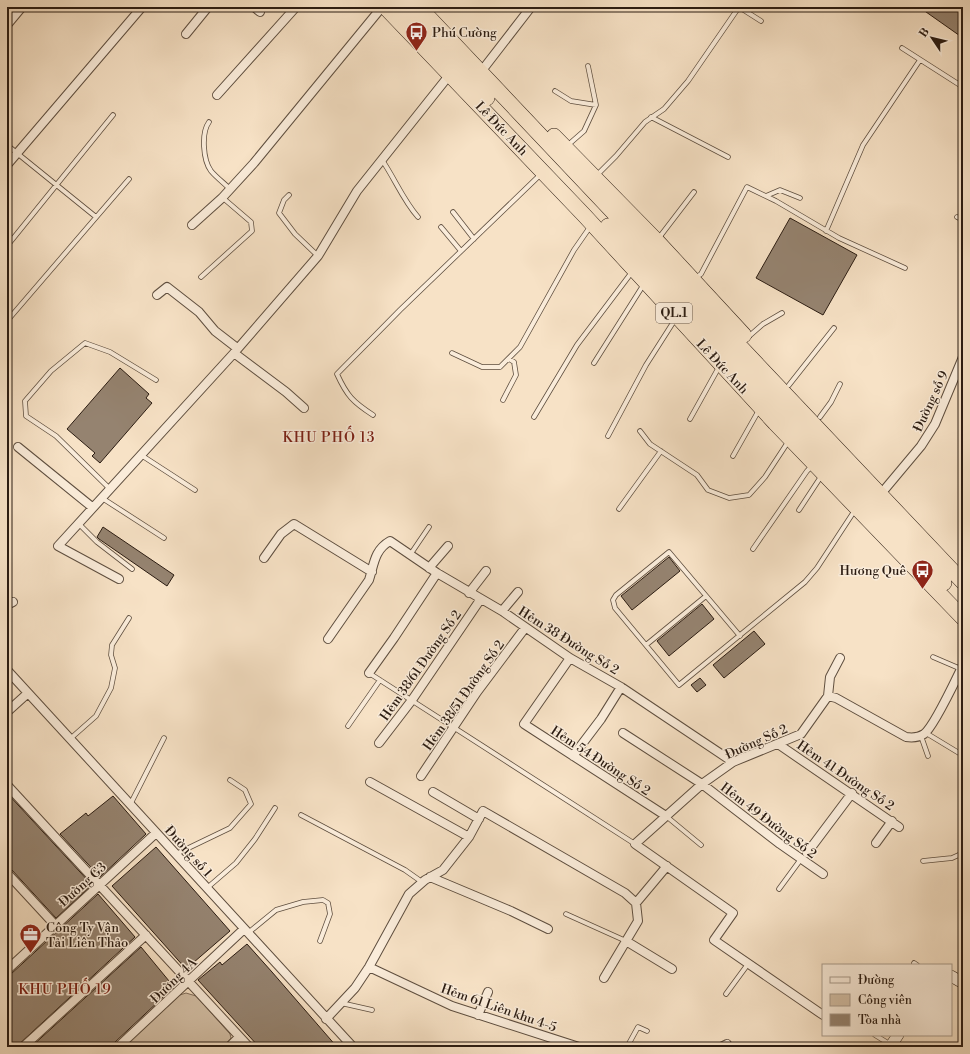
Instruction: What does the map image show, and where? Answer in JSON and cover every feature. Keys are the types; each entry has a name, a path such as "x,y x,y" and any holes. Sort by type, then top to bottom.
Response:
{"highway":[{"name":"Lê Đức Anh","path":"385,7 454,70 637,265 963,604"},
{"name":"Lê Đức Anh","path":"402,7 454,70 543,172 637,265 645,282 677,317 790,438 963,618"},
{"name":"Lê Đức Anh","path":"419,7 566,148 657,241 693,279 744,342 789,385 885,489 963,570"},
{"name":"Lê Đức Anh","path":"433,7 483,69 744,342 963,582"}],"street":[{"path":"7,25 22,7"},
{"path":"7,165 142,7"},
{"path":"186,34 208,7"},
{"path":"217,95 296,7"},
{"path":"192,225 230,190 254,163 382,7"},
{"path":"483,69 531,7"},
{"path":"120,579 58,546 318,256 357,191 454,70"},
{"path":"157,296 166,287 172,290 199,312 215,331 235,350 304,408"},
{"name":"Đường số 9","path":"885,489 921,446 935,424 963,357"},
{"path":"18,447 92,507"},
{"path":"264,558 281,534 294,524 372,572 369,580 328,639"},
{"name":"Hẻm 38 Đường Số 2","path":"372,572 373,560 390,541 436,573 480,600 502,611 570,658 621,687 733,762"},
{"path":"429,568 448,546"},
{"path":"469,593 486,571"},
{"path":"369,673 394,638 436,573"},
{"path":"502,611 518,592"},
{"name":"Hẻm 38/61 Đường Số 2","path":"380,743 412,700 480,600"},
{"name":"Hẻm 38/51 Đường Số 2","path":"421,776 477,692 525,628"},
{"name":"Hẻm 54 Đường Số 2","path":"570,658 524,724 666,816"},
{"path":"840,658 830,677 828,696 836,698 906,737 913,738 923,735 962,668"},
{"name":"Đường số 1","path":"7,670 131,803 206,888 353,1047"},
{"path":"573,756 601,719 621,687"},
{"path":"7,712 28,693"},
{"name":"Đường Số 2","path":"635,844 702,784 733,762 778,744 804,731 828,696"},
{"name":"Hẻm 49 Đường Số 2","path":"623,733 702,784 804,856 823,874"},
{"name":"Hẻm 41 Đường Số 2","path":"778,744 852,793 899,827"},
{"path":"370,782 469,837"},
{"path":"7,784 190,981 249,1047"},
{"path":"433,792 479,819"},
{"path":"804,856 852,793"},
{"path":"326,1019 355,988 369,967 409,894 422,882 443,870 469,837 483,810 625,893 636,903 638,921 604,978"},
{"path":"876,843 892,822"},
{"name":"Đường G3","path":"7,970 55,924 156,833"},
{"path":"635,844 733,913 714,940 822,1014"},
{"path":"636,903 667,866"},
{"path":"7,873 55,924"},
{"path":"430,877 511,911 548,929"},
{"name":"Đường 4A","path":"118,1047 246,931"},
{"path":"23,1047 146,935"},
{"path":"626,941 672,970"},
{"name":"Hẻm 61 Liên khu 4-5","path":"369,967 452,1006 579,1047"},
{"path":"952,977 963,983"},
{"path":"478,1015 488,992"},
{"path":"891,1046 897,1036"},
{"path":"229,1047 239,1037"}],"lane":[{"path":"595,178 645,122 664,109 688,82 739,7 761,20"},
{"path":"902,48 963,87"},
{"path":"826,231 863,145 920,60"},
{"path":"566,148 584,131 596,105 588,66"},
{"path":"555,91 572,101 596,105"},
{"path":"7,246 113,116"},
{"path":"651,117 728,157"},
{"path":"209,122 206,126 203,145 210,170 230,190"},
{"path":"7,146 96,217"},
{"path":"382,160 395,179 407,204 418,217"},
{"path":"373,415 354,403 345,392 337,374 543,172"},
{"path":"7,321 129,179"},
{"path":"693,279 701,274 748,187 826,231 905,268"},
{"path":"766,196 780,190 800,198"},
{"path":"657,241 694,192"},
{"path":"289,195 284,200 279,213 295,234 318,256"},
{"path":"201,277 252,231 251,222 222,198"},
{"path":"453,212 474,239"},
{"path":"957,217 963,220"},
{"path":"452,353 482,367 500,367 509,359 520,347 574,250 594,222"},
{"path":"441,227 461,251"},
{"path":"534,417 577,345 637,265"},
{"path":"594,363 645,282"},
{"path":"744,342 764,324 782,313"},
{"path":"608,436 646,365 677,317"},
{"path":"789,385 834,328"},
{"path":"110,489 56,436 26,416 25,401 51,371 85,344 110,352 156,380"},
{"path":"503,400 516,375 514,362 509,359"},
{"path":"690,419 721,364"},
{"path":"820,418 831,402 840,384"},
{"path":"733,456 761,407"},
{"path":"640,431 650,444 698,475 708,490 729,498 749,495 765,477 790,438"},
{"path":"619,509 661,451"},
{"path":"140,455 195,490"},
{"path":"799,510 819,468"},
{"path":"754,549 807,471 819,468"},
{"path":"101,498 164,538"},
{"path":"740,636 669,552 616,595 613,603 615,608 679,685 740,636 811,576 856,507"},
{"path":"78,523 97,542 132,568"},
{"path":"410,555 428,527"},
{"path":"646,645 706,596"},
{"path":"70,739 96,716 111,688 115,668 111,655 112,646 129,618"},
{"path":"933,657 962,668"},
{"path":"369,673 455,726 635,844"},
{"path":"348,726 380,680"},
{"path":"923,735 960,753"},
{"path":"923,735 928,756"},
{"path":"131,803 164,738"},
{"path":"176,854 230,828 251,804 245,790 230,780"},
{"path":"206,888 236,863 255,839 275,808"},
{"path":"301,815 405,870 422,882"},
{"path":"666,816 701,845"},
{"path":"923,861 952,858 963,853"},
{"path":"779,889 804,856"},
{"path":"246,931 276,910 303,902 324,900 328,903 330,914 320,941"},
{"path":"566,914 626,941"},
{"path":"726,994 748,964"},
{"path":"340,1003 372,1010"},
{"path":"627,1047 638,1027 647,1030"},
{"path":"876,1036 891,1046"}],"green space":[{"path":"186,993 196,996 230,1034 231,1038 223,1047 124,1047 180,995"}],"building":[{"path":"919,7 958,7 963,10 963,38"},
{"path":"790,218 857,255 823,315 756,278"},
{"path":"120,368 149,394 146,398 152,403 100,463 92,456 95,453 67,429"},
{"path":"103,527 174,575 167,586 99,539 97,537"},
{"path":"669,557 680,571 632,610 621,596"},
{"path":"702,604 714,619 669,656 657,641"},
{"path":"754,631 765,644 724,678 713,665"},
{"path":"700,678 706,685 697,692 691,685"},
{"path":"7,793 92,885 56,918 11,869 7,868"},
{"path":"113,796 146,834 100,877 60,834 86,813 88,816"},
{"path":"156,847 230,931 186,969 112,886"},
{"path":"98,894 135,937 16,1047 7,1047 7,975 11,974"},
{"path":"247,944 337,1047 259,1047 198,980 220,962 222,965"},
{"path":"141,947 174,987 114,1043 113,1047 31,1047"}],"place":[{"name":"Phú Cường","path":"416,52"},
{"name":"Hương Quê","path":"922,590"},
{"name":"Công Ty Vận Tải Liên Thảo","path":"30,954"}],"district":[{"name":"KHU PHỐ 13","path":"329,437"},
{"name":"KHU PHỐ 19","path":"65,989"}]}
